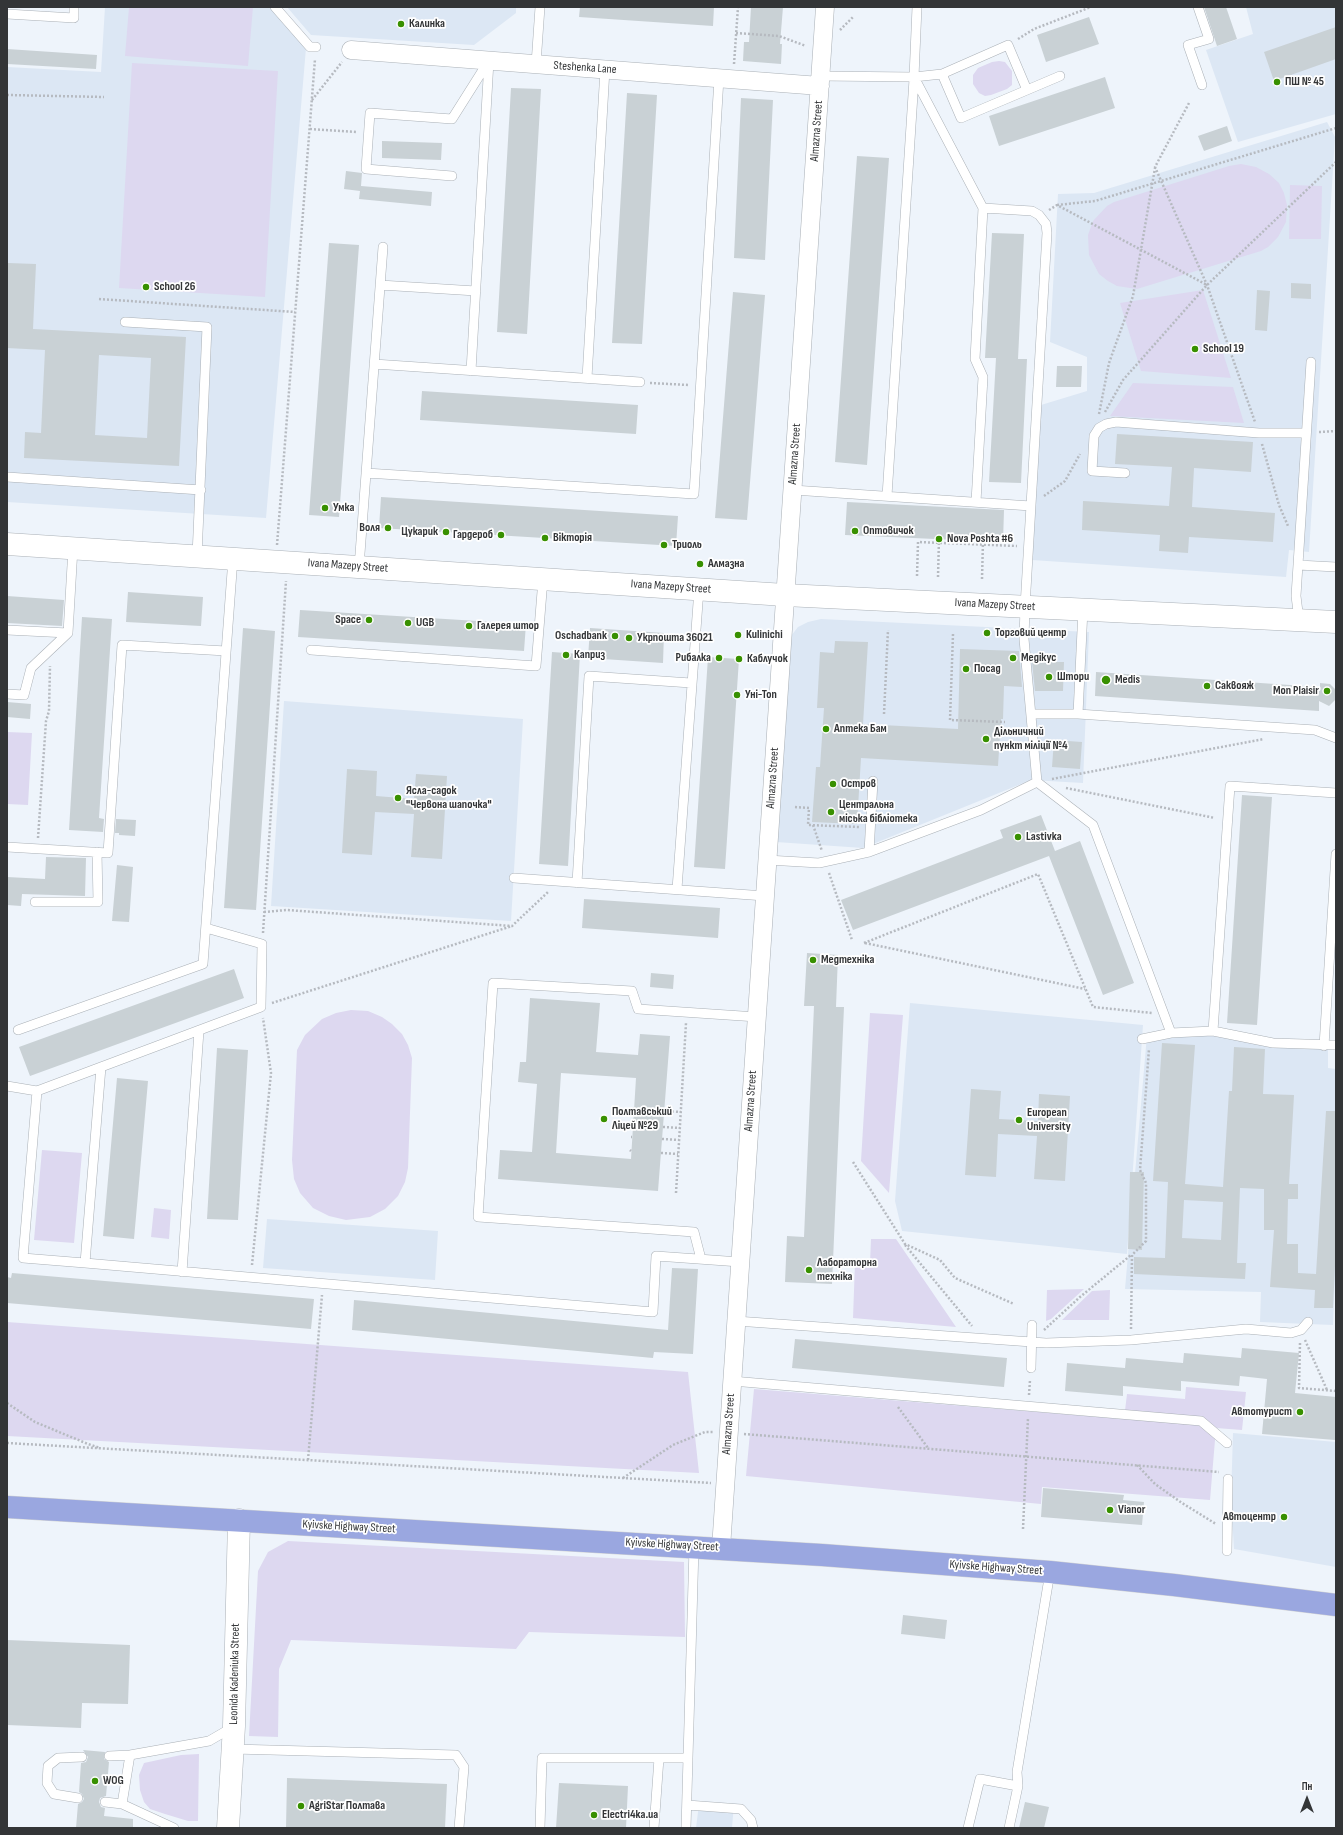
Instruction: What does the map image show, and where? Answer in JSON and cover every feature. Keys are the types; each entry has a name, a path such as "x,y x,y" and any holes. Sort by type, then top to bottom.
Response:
{"highway":[{"name":"Kyivske Highway Street","path":"7,1507 721,1548 1050,1572 1174,1585 1336,1605"}],"main road":[{"name":"Ivana Mazepy Street","path":"7,544 785,595 1336,622"},
{"name":"Leonida Kadeniuka Street","path":"228,1828 234,1726 239,1520"}],"street":[{"name":"Almazna Street","path":"721,1548 825,7"},
{"name":"Steshenka Lane","path":"351,50 726,79 820,81"}],"lane":[{"path":"7,14 74,18 74,7"},
{"path":"275,7 310,47 316,47"},
{"path":"536,64 540,7"},
{"path":"887,496 914,77 917,7"},
{"path":"1198,7 1209,39 1188,45 1202,86"},
{"path":"820,81 914,77 942,74 1008,46 1027,90"},
{"path":"452,176 366,169 370,113 452,118 489,61"},
{"path":"471,371 489,61"},
{"path":"587,378 605,70"},
{"path":"942,74 961,118 1060,76"},
{"path":"914,77 983,208 975,359 983,377 976,502"},
{"path":"366,473 694,494 700,386 726,79"},
{"path":"983,208 1032,211 1039,215 1046,224 1048,233 1028,547 1024,639 1037,782 1093,825 1171,1033"},
{"path":"359,567 383,247"},
{"path":"380,285 476,291"},
{"path":"125,322 207,327 198,556"},
{"path":"1299,620 1296,596 1311,362"},
{"path":"374,364 640,382"},
{"path":"1125,473 1092,471 1094,436 1099,428 1106,424 1116,422 1259,433 1306,433"},
{"path":"7,477 201,490"},
{"path":"792,490 1031,506"},
{"path":"7,694 24,695 31,668 68,633 73,548"},
{"path":"18,1030 203,964 233,558"},
{"path":"1298,565 1336,567"},
{"path":"311,650 536,666 543,579"},
{"path":"677,889 698,589"},
{"path":"1078,714 1083,609"},
{"path":"7,630 68,633"},
{"path":"7,847 108,853 122,645 226,651"},
{"path":"578,883 589,676 691,683"},
{"path":"1031,714 1078,714 1315,730 1336,738"},
{"path":"869,852 873,781"},
{"path":"767,860 819,863 869,852 981,810 1037,782"},
{"path":"1213,1031 1230,786 1336,793"},
{"path":"35,902 98,902 97,852"},
{"path":"1324,1046 1336,854"},
{"path":"514,878 765,896"},
{"path":"7,1086 37,1091 261,1007 262,944 206,928"},
{"path":"701,1259 694,1232 478,1217 493,983 632,991 638,1009 757,1017"},
{"path":"182,1272 199,1031"},
{"path":"1146,1038 1171,1033 1213,1031 1273,1044 1336,1045"},
{"path":"85,1263 101,1067"},
{"path":"37,1091 23,1258 653,1312 656,1256 740,1262"},
{"path":"736,1321 1032,1343 1131,1340 1246,1329 1291,1333 1301,1330 1308,1322"},
{"path":"1031,1368 1032,1325"},
{"path":"732,1380 1201,1421 1227,1443"},
{"path":"1227,1551 1228,1479"},
{"path":"686,1828 694,1547"},
{"path":"1009,1828 1018,1786 1017,1772 1050,1572"},
{"path":"109,1756 130,1756 209,1741 234,1726"},
{"path":"232,1749 456,1755 464,1767 459,1828"},
{"path":"122,1804 130,1756"},
{"path":"78,1798 54,1794 47,1783 48,1766 58,1758 82,1757"},
{"path":"540,1828 542,1758 688,1758"},
{"path":"654,1828 659,1758"},
{"path":"968,1828 980,1779 1018,1786"},
{"path":"106,1802 122,1804 174,1828"},
{"path":"687,1805 742,1809 751,1820 753,1828"}],"path":[{"path":"726,79 736,33 738,7"},
{"path":"1008,46 1034,29 1091,7"},
{"path":"838,32 853,17"},
{"path":"736,33 779,36 805,46 812,47"},
{"path":"262,944 295,312 316,47"},
{"path":"312,100 351,50"},
{"path":"7,94 104,97"},
{"path":"1189,102 1155,167 1133,296 1109,363 1099,420 1123,380 1208,285 1336,162"},
{"path":"1039,215 1057,205 1095,201 1336,128"},
{"path":"310,129 369,133"},
{"path":"1155,167 1208,285 1259,433 1279,505 1299,551"},
{"path":"1057,205 1208,285"},
{"path":"99,299 295,312"},
{"path":"640,382 700,386"},
{"path":"1306,433 1336,431"},
{"path":"1031,506 1065,481 1084,447"},
{"path":"917,576 918,542 939,541 983,543 1028,547"},
{"path":"938,577 939,541"},
{"path":"982,579 983,543"},
{"path":"884,714 888,630"},
{"path":"953,634 950,720 1004,722"},
{"path":"37,849 46,721 49,711 50,651"},
{"path":"1037,782 1268,739"},
{"path":"1037,782 1211,818 1228,817"},
{"path":"795,807 809,808 808,825 871,828"},
{"path":"813,825 852,940"},
{"path":"1086,990 864,943 1038,874 1094,1007 1164,1014"},
{"path":"250,1278 271,1073 261,1007 512,926 560,881"},
{"path":"264,912 287,910 512,926"},
{"path":"676,1193 687,1012"},
{"path":"1032,1343 1075,1302 1132,1255 1146,1241 1146,1183 1140,1170 1146,1038"},
{"path":"664,1111 681,1112"},
{"path":"663,1127 680,1128"},
{"path":"662,1140 679,1140"},
{"path":"661,1153 678,1154"},
{"path":"853,1162 905,1244 983,1340"},
{"path":"905,1244 940,1260 955,1278 1014,1304"},
{"path":"1131,1340 1132,1255"},
{"path":"308,1460 323,1284"},
{"path":"1301,1330 1327,1390"},
{"path":"1301,1330 1299,1388 1336,1391"},
{"path":"1023,1529 1031,1368"},
{"path":"888,1394 928,1448"},
{"path":"7,1403 36,1422 88,1444 105,1449"},
{"path":"623,1478 673,1445 705,1432"},
{"path":"729,1433 1218,1471 1228,1479"},
{"path":"7,1443 725,1484"},
{"path":"1136,1465 1155,1484 1227,1531"}],"shaded area":[{"name":"School 26","path":"105,7 270,7 306,48 266,518 7,502 7,67 101,72"},
{"path":"129,7 253,7 248,66 125,56"},
{"name":"Калинка","path":"287,7 516,7 516,13 474,45 311,35"},
{"name":"ПШ № 45","path":"1246,7 1336,7 1336,114 1238,142 1206,50 1253,34"},
{"path":"992,62 1005,62 1012,71 1012,85 1007,89 991,95 985,96 979,93 973,84 973,75 978,68"},
{"path":"132,63 278,71 265,297 119,288"},
{"name":"School 19","path":"1327,122 1335,137 1309,552 1289,550 1286,577 1032,560 1041,405 1087,391 1087,357 1050,342 1058,194 1094,193"},
{"path":"1241,164 1256,167 1269,174 1279,183 1284,193 1287,205 1286,222 1278,237 1268,247 1261,251 1137,289 1117,286 1099,274 1089,255 1088,235 1093,221 1107,206 1114,202 1229,166"},
{"path":"1290,185 1322,186 1321,239 1289,239"},
{"path":"1203,290 1231,378 1141,371 1120,303"},
{"path":"1133,383 1233,387 1244,423 1110,416"},
{"path":"821,619 1089,632 1083,783 1031,780 863,848 776,842 791,636 798,627 808,622"},
{"name":"Ясла-садок \"Червона шапочка\"","path":"284,701 523,719 511,921 271,906"},
{"path":"7,732 32,733 28,805 7,804"},
{"name":"European University","path":"910,1003 1143,1025 1127,1254 902,1231 895,1201"},
{"path":"351,1010 368,1011 382,1017 392,1024 402,1034 408,1045 412,1058 408,1168 405,1182 398,1196 385,1209 370,1217 346,1220 329,1216 313,1208 300,1193 294,1179 292,1160 297,1050 305,1035 322,1019 336,1013"},
{"path":"870,1013 903,1015 889,1193 861,1161"},
{"path":"1216,1027 1265,1039 1328,1042 1328,1068 1336,1069 1336,1252 1333,1325 1260,1322 1261,1292 1125,1289 1147,1035"},
{"path":"42,1150 82,1153 74,1243 34,1240"},
{"path":"154,1208 171,1210 169,1239 151,1237"},
{"path":"267,1219 438,1231 435,1280 263,1268"},
{"path":"871,1239 896,1239 956,1327 853,1318 855,1263 870,1264"},
{"path":"1084,1289 1051,1319 1046,1321 1047,1290"},
{"path":"1110,1290 1109,1320 1062,1320 1092,1291"},
{"path":"7,1322 688,1372 699,1473 7,1436"},
{"path":"1186,1387 1246,1392 1242,1430 1216,1428 1210,1500 1042,1487 1041,1504 746,1476 754,1389 1124,1419 1127,1394 1185,1399"},
{"name":"Автоцентр","path":"1233,1433 1336,1442 1336,1567 1234,1549 1231,1499"},
{"path":"288,1541 684,1562 685,1637 529,1632 516,1649 291,1640 279,1669 278,1737 249,1736 258,1571 268,1552"},
{"path":"199,1754 198,1821 188,1821 150,1809 144,1802 140,1790 139,1775 144,1763 181,1755"},
{"path":"699,1804 734,1804 732,1828 696,1828"}],"building":[{"path":"580,7 714,7 713,26 579,17"},
{"path":"751,7 783,7 780,44 782,44 781,64 743,61 744,42 749,42"},
{"path":"1204,7 1226,7 1237,39 1217,46"},
{"path":"1089,17 1099,44 1046,62 1037,35"},
{"path":"1336,27 1336,59 1274,81 1264,52"},
{"path":"7,49 97,55 96,69 7,64"},
{"path":"1105,77 1115,108 999,146 989,116"},
{"path":"511,88 541,89 527,334 497,332"},
{"path":"627,93 657,95 642,344 612,343"},
{"path":"741,98 773,100 765,260 734,258"},
{"path":"1227,126 1232,141 1204,151 1198,136"},
{"path":"382,141 442,143 441,160 382,158"},
{"path":"857,156 889,158 867,465 835,462"},
{"path":"346,171 362,173 361,186 432,192 431,206 359,199 360,191 344,189"},
{"path":"992,233 1024,234 1018,359 1027,359 1021,483 989,482 996,358 985,358"},
{"path":"329,243 359,245 339,517 309,515"},
{"path":"8,263 36,264 33,329 186,337 179,466 24,458 25,432 41,433 45,350 7,348","holes":["99,355 151,358 147,438 95,435"]},
{"path":"1291,283 1311,284 1311,299 1291,298"},
{"path":"1257,290 1270,291 1267,331 1255,330"},
{"path":"733,292 765,295 747,520 715,518"},
{"path":"1057,366 1082,366 1081,387 1056,387"},
{"path":"422,391 638,405 636,434 420,420"},
{"path":"1117,434 1253,442 1251,472 1194,468 1192,507 1275,513 1273,542 1189,537 1188,553 1159,551 1160,535 1082,530 1083,501 1169,506 1172,467 1115,464"},
{"path":"381,497 678,516 676,546 379,528"},
{"path":"847,502 1004,510 1003,542 845,535"},
{"path":"128,592 203,597 201,626 126,622"},
{"path":"7,596 64,600 62,626 7,623"},
{"path":"300,610 526,624 524,651 298,637"},
{"path":"82,617 112,619 99,818 104,819 103,832 69,830"},
{"path":"243,628 275,631 256,910 224,908"},
{"path":"590,628 664,633 663,663 588,658"},
{"path":"835,641 868,642 863,724 958,729 960,649 1019,651 1022,687 1004,686 1003,719 1001,719 998,766 861,758 857,824 812,822 816,767 820,767 824,708 817,708 820,652 834,653"},
{"path":"552,652 580,654 568,866 539,864"},
{"path":"708,657 739,659 725,869 694,867"},
{"path":"1032,662 1064,662 1063,691 1035,691"},
{"path":"1096,672 1320,687 1320,683 1330,684 1335,689 1336,699 1329,706 1319,701 1319,711 1095,696"},
{"path":"7,702 31,704 30,719 7,717"},
{"path":"1054,740 1082,742 1080,769 1052,767"},
{"path":"347,769 377,771 376,796 414,799 416,774 447,776 442,859 411,857 414,814 375,812 372,855 342,853"},
{"path":"1242,795 1272,797 1257,1025 1227,1023"},
{"path":"1041,815 1055,851 1080,841 1134,983 1103,995 1049,856 853,930 841,900 1003,838 1000,830"},
{"path":"116,819 136,820 135,836 119,835 119,833 115,833"},
{"path":"46,857 86,858 85,896 22,894 21,906 7,905 7,877 45,879"},
{"path":"117,865 133,867 129,922 112,921"},
{"path":"584,899 720,908 718,938 582,928"},
{"path":"807,953 838,955 836,1007 844,1007 832,1284 785,1282 787,1236 804,1237 814,1006 804,1006"},
{"path":"234,969 244,998 30,1076 19,1047"},
{"path":"651,973 674,975 673,989 650,987"},
{"path":"530,998 600,1003 596,1052 638,1055 640,1034 670,1036 658,1191 498,1179 500,1150 532,1152 537,1084 518,1082 520,1062 526,1062","holes":["561,1073 636,1078 631,1159 556,1153"]},
{"path":"1162,1043 1195,1045 1185,1184 1223,1187 1229,1091 1232,1091 1234,1047 1265,1049 1263,1094 1294,1095 1289,1184 1298,1184 1298,1199 1288,1199 1287,1244 1298,1244 1298,1273 1316,1274 1326,1111 1336,1111 1336,1245 1333,1308 1314,1308 1315,1290 1270,1287 1274,1230 1264,1230 1264,1189 1240,1188 1237,1263 1246,1263 1245,1279 1134,1274 1134,1257 1165,1258 1168,1182 1153,1181","holes":["1184,1200 1223,1202 1221,1240 1182,1238"]},
{"path":"217,1048 248,1050 238,1220 207,1219"},
{"path":"117,1078 148,1081 134,1239 103,1236"},
{"path":"971,1089 1001,1091 999,1119 1038,1121 1039,1094 1070,1096 1065,1181 1034,1179 1037,1136 998,1134 996,1177 965,1175"},
{"path":"1130,1172 1144,1172 1142,1250 1128,1249"},
{"path":"672,1268 698,1269 693,1354 654,1352 653,1358 352,1330 354,1300 668,1330"},
{"path":"12,1273 314,1299 311,1329 7,1303 7,1277 11,1278"},
{"path":"795,1339 1007,1358 1004,1387 792,1368"},
{"path":"1242,1348 1299,1353 1295,1393 1336,1397 1335,1440 1262,1434 1267,1379 1240,1376 1239,1386 1181,1381 1181,1391 1123,1386 1123,1396 1065,1391 1067,1363 1125,1368 1126,1358 1183,1363 1184,1353 1241,1358"},
{"path":"1043,1488 1124,1495 1123,1500 1144,1502 1142,1525 1041,1517"},
{"path":"903,1615 947,1620 945,1639 901,1634"},
{"path":"7,1640 130,1645 128,1704 82,1703 81,1728 7,1725"},
{"path":"83,1750 105,1752 104,1759 109,1762 106,1796 100,1798 99,1802 101,1807 105,1808 104,1816 133,1819 133,1828 76,1828 78,1804 84,1799 82,1794 79,1792 81,1763 86,1762 88,1757"},
{"path":"287,1778 447,1784 445,1828 286,1828"},
{"path":"559,1783 628,1786 626,1828 556,1828"},
{"path":"1025,1802 1049,1807 1044,1828 1019,1828"}],"place":[{"name":"Калинка","path":"401,24"},
{"name":"ПШ № 45","path":"1277,82"},
{"name":"School 26","path":"146,287"},
{"name":"School 19","path":"1195,349"},
{"name":"Умка","path":"325,508"},
{"name":"Воля","path":"388,528"},
{"name":"Оптовичок","path":"855,531"},
{"name":"Цукарик","path":"446,532"},
{"name":"Гардероб","path":"501,535"},
{"name":"Вікторія","path":"545,538"},
{"name":"Nova Poshta #6","path":"939,539"},
{"name":"Триоль","path":"664,545"},
{"name":"Алмазна","path":"700,564"},
{"name":"Space","path":"369,620"},
{"name":"UGB","path":"408,623"},
{"name":"Галерея штор","path":"469,626"},
{"name":"Торговий центр","path":"987,633"},
{"name":"Kulinichi","path":"738,635"},
{"name":"Oschadbank","path":"615,636"},
{"name":"Укрпошта 36021","path":"629,638"},
{"name":"Каприз","path":"566,655"},
{"name":"Рибалка","path":"719,658"},
{"name":"Медікус","path":"1013,658"},
{"name":"Каблучок","path":"739,659"},
{"name":"Посад","path":"966,669"},
{"name":"Штори","path":"1049,677"},
{"name":"Medis","path":"1106,680"},
{"name":"Саквояж","path":"1207,686"},
{"name":"Mon Plaisir","path":"1327,691"},
{"name":"Уні-Топ","path":"737,695"},
{"name":"Аптека Бам","path":"826,729"},
{"name":"Дільничний пункт міліції №4","path":"986,739"},
{"name":"Остров","path":"833,784"},
{"name":"Ясла-садок \"Червона шапочка\"","path":"398,798"},
{"name":"Центральна міська бібліотека","path":"831,812"},
{"name":"Lastivka","path":"1018,837"},
{"name":"Медтехніка","path":"813,960"},
{"name":"Полтавський Ліцей №29","path":"604,1119"},
{"name":"European University","path":"1019,1120"},
{"name":"Лабораторна техніка","path":"809,1270"},
{"name":"Автотурист","path":"1300,1412"},
{"name":"Vianor","path":"1110,1510"},
{"name":"Автоцентр","path":"1284,1517"},
{"name":"WOG","path":"95,1781"},
{"name":"AgriStar Полтава","path":"301,1806"},
{"name":"Electri4ka.ua","path":"594,1815"}]}
